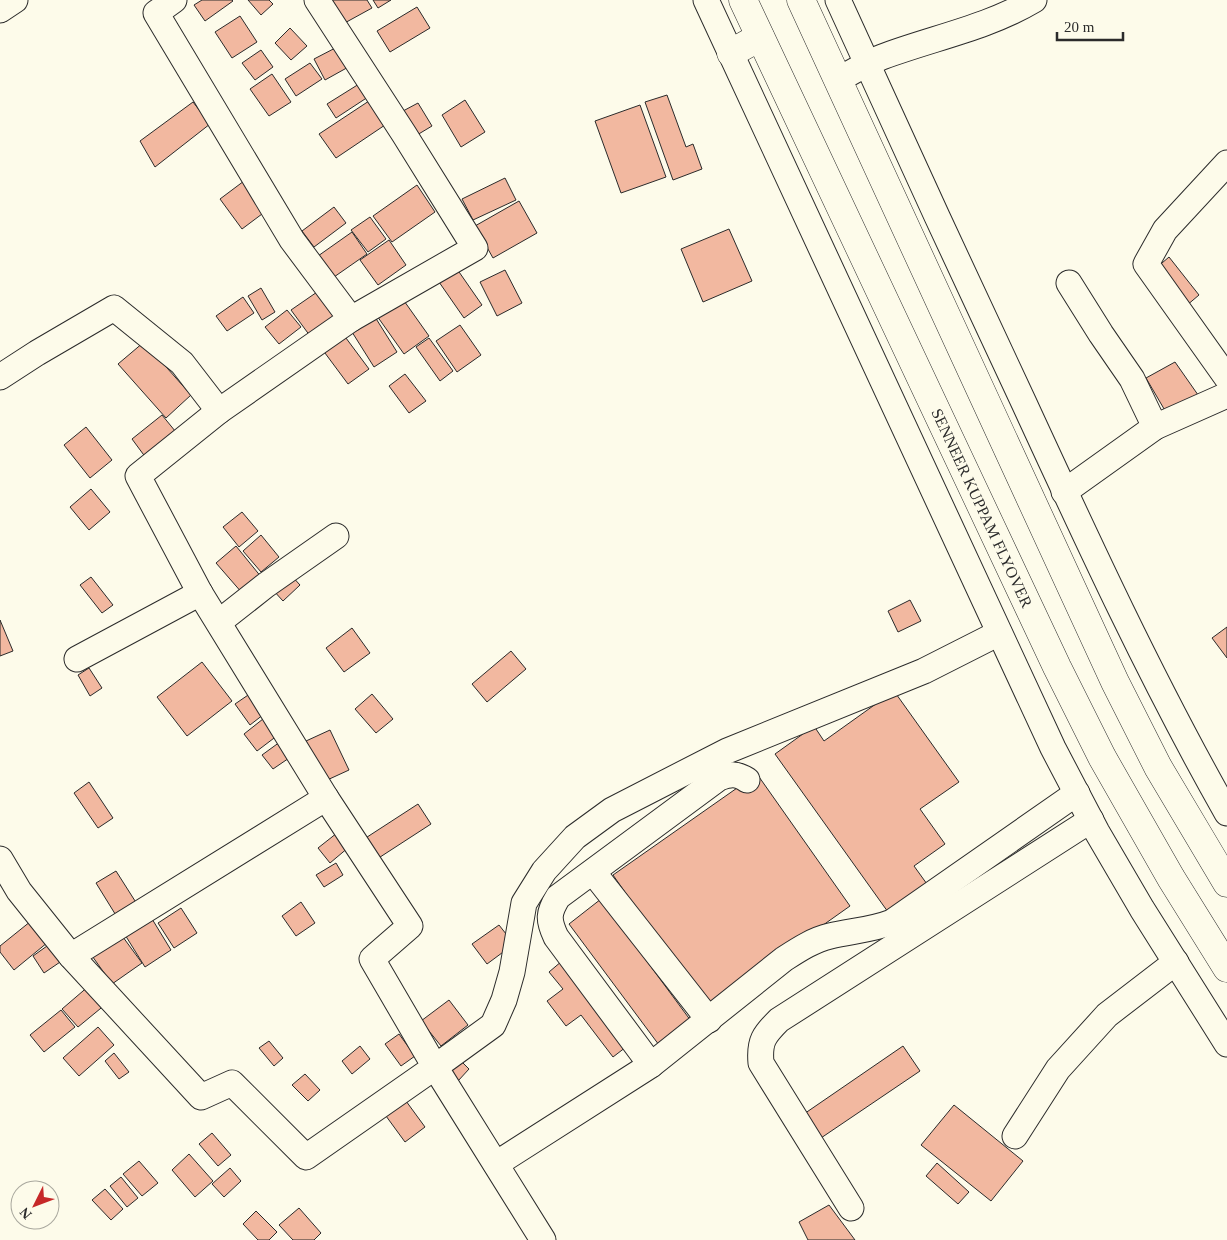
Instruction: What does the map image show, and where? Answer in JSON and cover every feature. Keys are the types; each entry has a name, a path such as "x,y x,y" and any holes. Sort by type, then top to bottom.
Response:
{"highway":[{"name":"SENNEER KUPPAM FLYOVER","path":"743,0 1057,667 1107,766 1171,878 1227,968"},
{"path":"801,0 1115,682 1158,767 1227,884"},
{"path":"731,53 760,37"}],"street":[{"path":"0,10 15,0"},
{"path":"174,0 156,14 292,240 351,319"},
{"path":"317,0 404,134 474,248 351,319 219,411 138,476 200,593 326,798 410,926 372,959 435,1067 543,1240"},
{"path":"706,0 1053,748 1091,820 1142,909 1227,1044"},
{"path":"838,0 1064,492 1153,676 1227,813"},
{"path":"838,80 881,57 997,18 1034,0"},
{"path":"1227,163 1165,230 1146,264 1227,378"},
{"path":"1070,283 1101,334 1132,379 1155,427"},
{"path":"0,377 37,352 114,308 182,363 219,411"},
{"path":"1064,492 1155,427 1227,395"},
{"path":"219,622 266,585 336,536"},
{"path":"77,659 200,593"},
{"path":"0,859 19,891 71,956 201,1097 232,1084 306,1157 492,1025 504,1000 512,972 524,903 544,871 575,837 612,810 727,750 924,671 999,633"},
{"path":"651,1065 556,937 550,924 551,909 558,897 720,778 732,774 739,775 746,780"},
{"path":"496,1164 651,1065 784,959 804,946 828,936 878,928 892,922 1077,793"},
{"path":"71,956 326,798"},
{"path":"852,1208 761,1063 759,1048 765,1034 779,1020 1091,820"},
{"path":"593,872 708,1020"},
{"path":"1015,1136 1058,1069 1107,1015 1176,962"}],"building":[{"path":"202,0 233,1 205,21 194,5"},
{"path":"248,0 269,0 273,4 261,15"},
{"path":"327,0 367,0 372,8 341,25"},
{"path":"373,0 391,0 378,8"},
{"path":"417,7 430,28 390,52 377,31"},
{"path":"240,16 257,42 232,58 215,32"},
{"path":"290,28 307,46 291,60 275,43"},
{"path":"341,45 352,65 325,80 314,59"},
{"path":"261,50 273,67 255,80 242,63"},
{"path":"310,63 322,79 296,96 285,79"},
{"path":"272,74 291,102 269,116 250,89"},
{"path":"359,84 368,97 336,118 327,104"},
{"path":"667,95 686,147 693,144 702,169 673,180 645,102"},
{"path":"372,99 388,123 336,158 319,134"},
{"path":"465,100 485,132 461,147 442,115"},
{"path":"193,102 210,124 155,167 140,141"},
{"path":"418,103 432,126 417,135 403,111"},
{"path":"640,105 666,177 621,193 595,121"},
{"path":"248,178 270,208 242,229 220,199"},
{"path":"505,178 516,200 473,220 462,199"},
{"path":"417,185 435,212 392,242 373,216"},
{"path":"519,201 537,233 493,258 475,226"},
{"path":"334,207 346,223 314,247 302,231"},
{"path":"370,217 386,239 368,252 351,230"},
{"path":"729,229 752,281 703,302 681,249"},
{"path":"352,232 367,254 334,277 318,256"},
{"path":"389,240 406,265 378,285 360,260"},
{"path":"1169,257 1199,295 1186,306 1155,269"},
{"path":"457,269 482,305 464,318 439,282"},
{"path":"505,270 522,303 497,316 480,282"},
{"path":"261,288 275,312 262,320 248,296"},
{"path":"320,290 342,320 313,340 291,310"},
{"path":"243,297 254,313 227,331 216,316"},
{"path":"402,298 429,336 404,354 377,316"},
{"path":"287,310 301,327 279,344 265,327"},
{"path":"375,317 397,352 374,367 352,332"},
{"path":"460,325 481,355 457,372 436,341"},
{"path":"343,334 369,369 348,384 322,349"},
{"path":"429,338 453,371 440,381 416,347"},
{"path":"144,342 191,395 166,418 118,364"},
{"path":"1175,362 1203,402 1167,414 1146,378"},
{"path":"405,374 426,401 409,413 389,386"},
{"path":"162,415 180,437 149,462 132,439"},
{"path":"86,427 112,460 90,478 64,445"},
{"path":"91,489 110,512 89,530 70,507"},
{"path":"242,512 258,531 239,547 223,527"},
{"path":"261,535 279,557 261,572 243,551"},
{"path":"236,546 262,578 243,594 216,563"},
{"path":"290,574 300,585 283,601 273,590"},
{"path":"91,577 113,605 102,613 80,585"},
{"path":"910,600 921,621 898,632 888,611"},
{"path":"0,620 13,651 0,656"},
{"path":"1227,627 1227,658 1212,638"},
{"path":"352,628 370,653 344,672 326,648"},
{"path":"511,651 526,669 487,702 472,684"},
{"path":"202,662 232,701 187,736 157,697"},
{"path":"89,668 102,688 90,696 78,675"},
{"path":"254,691 268,711 250,725 235,704"},
{"path":"894,691 959,782 920,809 945,844 914,866 932,891 893,919 775,754 814,726 824,741"},
{"path":"372,694 393,719 376,733 355,709"},
{"path":"268,715 282,732 257,751 244,734"},
{"path":"330,730 349,770 325,781 306,741"},
{"path":"284,739 295,754 273,769 262,755"},
{"path":"757,774 850,906 706,1008 613,875"},
{"path":"89,782 113,818 98,828 74,793"},
{"path":"418,804 431,824 374,861 361,841"},
{"path":"337,833 349,847 330,863 318,848"},
{"path":"336,863 343,875 324,887 316,875"},
{"path":"116,871 137,904 117,917 96,883"},
{"path":"601,899 691,1021 659,1045 569,924"},
{"path":"301,902 315,923 296,936 282,916"},
{"path":"181,908 197,933 174,948 158,923"},
{"path":"149,914 171,950 145,967 122,930"},
{"path":"36,917 53,938 14,970 0,952 0,946"},
{"path":"499,925 514,944 487,964 472,944"},
{"path":"120,933 142,963 112,984 90,953"},
{"path":"54,941 66,958 44,973 33,956"},
{"path":"562,961 626,1047 613,1057 581,1015 566,1026 547,1001 563,989 549,972"},
{"path":"90,985 106,1004 78,1027 62,1009"},
{"path":"449,1000 468,1025 441,1046 421,1021"},
{"path":"61,1010 75,1027 44,1052 30,1035"},
{"path":"98,1027 114,1045 79,1076 63,1058"},
{"path":"399,1034 415,1056 401,1066 385,1044"},
{"path":"269,1041 283,1058 274,1066 259,1048"},
{"path":"360,1046 370,1059 352,1074 342,1061"},
{"path":"903,1046 920,1071 818,1140 801,1116"},
{"path":"114,1053 129,1072 119,1079 105,1061"},
{"path":"456,1056 469,1069 458,1081 445,1067"},
{"path":"305,1074 320,1090 308,1101 292,1085"},
{"path":"406,1101 425,1127 405,1142 386,1116"},
{"path":"954,1105 1023,1161 991,1201 921,1145"},
{"path":"212,1133 231,1155 218,1166 199,1144"},
{"path":"189,1154 213,1181 195,1197 172,1170"},
{"path":"139,1161 158,1183 142,1196 123,1174"},
{"path":"937,1163 969,1192 958,1204 926,1176"},
{"path":"230,1168 241,1181 224,1197 212,1184"},
{"path":"121,1177 138,1198 127,1207 110,1186"},
{"path":"105,1189 123,1209 111,1220 92,1200"},
{"path":"829,1205 855,1240 808,1240 799,1222"},
{"path":"299,1208 321,1233 314,1240 293,1240 279,1225"},
{"path":"256,1211 277,1232 269,1240 258,1240 243,1224"}]}
